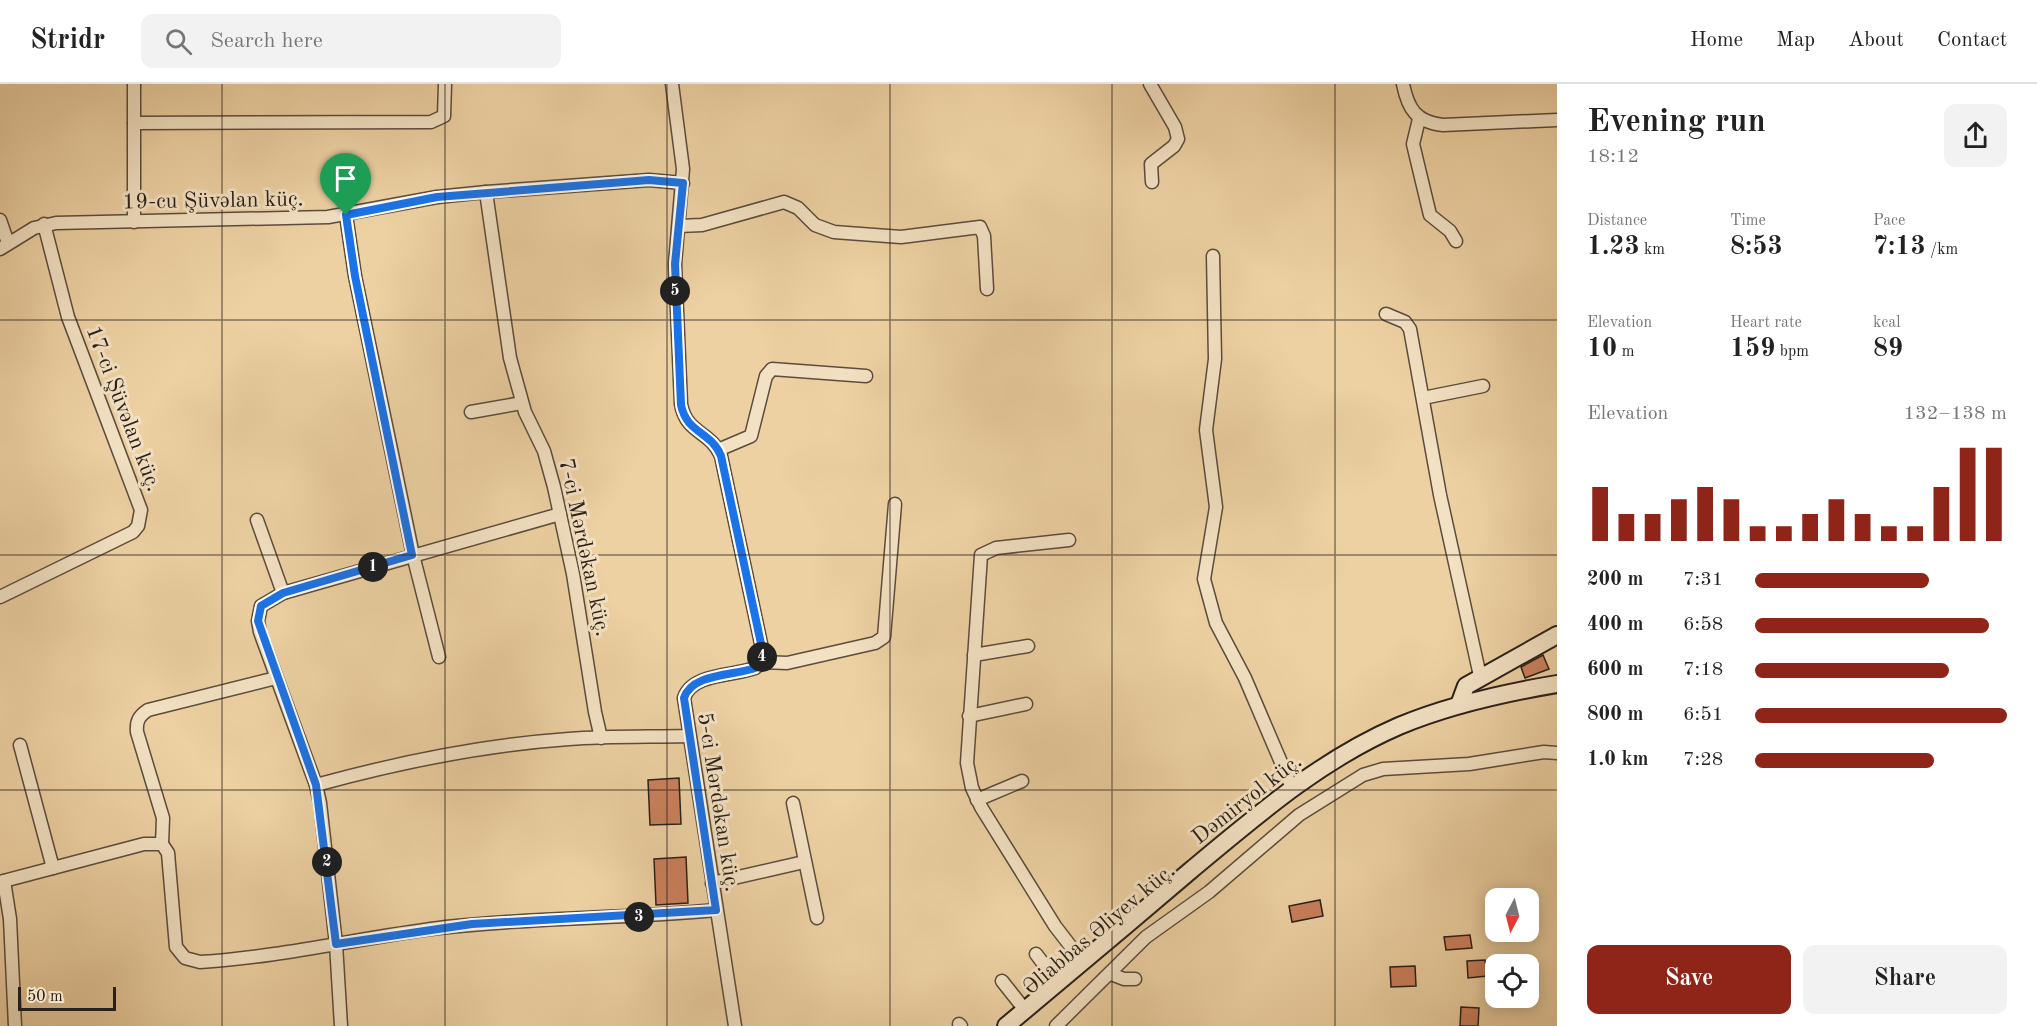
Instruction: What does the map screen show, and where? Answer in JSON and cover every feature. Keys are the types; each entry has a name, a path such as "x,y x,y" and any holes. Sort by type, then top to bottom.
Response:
{"main road":[{"path":"1459,705 1463,690 1480,676 1557,635"},
{"name":"Dəmiryol küç.","path":"1006,1026 1292,788 1369,741 1399,726 1459,705 1557,684"},
{"name":"Əliabbas Əliyev küç.","path":"1016,1026 1280,805 1334,768 1372,747 1427,723 1483,707 1557,692"}],"street":[{"path":"134,84 134,222"},
{"path":"134,123 431,122 444,116 445,84"},
{"path":"672,84 682,155 683,183 675,287 681,405 689,426 710,440 718,450 762,650 762,662 787,663 875,644 884,637 895,504"},
{"path":"1150,84 1171,119 1179,139 1174,146 1151,164 1152,182"},
{"path":"1403,84 1409,107 1419,119 1443,125 1557,120"},
{"path":"1419,119 1413,144 1430,215 1450,231 1456,241"},
{"name":"19-cu Şüvəlan küç.","path":"4,246 44,225 295,219 346,215 420,200 486,192 649,180 683,183"},
{"name":"7-ci Mərdəkan küç.","path":"486,192 510,358 522,403 547,461 560,514 584,636 597,728 602,738"},
{"path":"678,226 702,225 784,202 798,208 815,225 834,232 901,237 980,227 984,236 987,290"},
{"path":"346,215 355,276 412,555 439,657"},
{"path":"0,220 4,246"},
{"name":"17-ci Şüvəlan küç.","path":"3,595 133,532 141,519 141,510 68,317 44,225"},
{"path":"1213,256 1215,359 1206,430 1216,507 1206,551 1204,579 1216,622 1249,687 1292,788"},
{"path":"1386,314 1405,322 1410,329 1440,495 1480,676"},
{"path":"718,450 751,436 766,376 772,369 866,376"},
{"path":"1423,398 1483,386"},
{"path":"471,412 522,403"},
{"path":"341,1026 336,944 316,785 260,632 258,613 267,600 283,593 560,514"},
{"path":"257,520 283,593"},
{"path":"1069,540 996,548 981,555 967,763 977,800 1055,926 1082,961"},
{"path":"0,582 3,595"},
{"path":"974,654 1028,646"},
{"name":"5-ci Mərdəkan küç.","path":"735,1026 688,736 684,698 690,686 749,670 762,662"},
{"path":"276,678 148,710 140,715 136,723 163,818 162,844 168,854 174,941 185,958 209,961 472,924 716,910"},
{"path":"969,717 1026,704"},
{"path":"316,785 434,756 537,742 688,736"},
{"path":"20,745 53,868"},
{"name":"Dəmiryol küç.","path":"1056,1026 1146,937 1209,892 1299,815 1363,775 1383,769 1463,765 1557,753"},
{"path":"977,800 1022,781"},
{"path":"793,803 817,918"},
{"path":"15,1026 10,919 2,882 144,844 162,844"},
{"path":"712,883 804,862"},
{"path":"1036,954 1058,983"},
{"path":"1111,974 1124,979 1135,979"},
{"path":"1002,981 1024,1010"}],"building":[{"path":"1543,655 1549,669 1525,678 1521,667"},
{"path":"679,778 681,824 650,825 648,780"},
{"path":"686,857 688,903 656,905 654,859"},
{"path":"1320,900 1323,916 1292,922 1289,906"},
{"path":"1470,935 1472,948 1446,950 1444,937"},
{"path":"1485,960 1485,976 1468,978 1467,961"},
{"path":"1415,966 1416,986 1391,987 1390,967"},
{"path":"1461,1007 1479,1008 1478,1026 1460,1026"}],"route":[{"path":"649,180 683,183 675,264 681,405 685,421 710,440 721,456 763,653 759,666 700,681 690,686 684,698 716,910 655,916 472,924 336,944 316,785 260,632 258,613 267,600 283,593 412,555 355,276 346,215 412,201 486,192 649,180"}]}
